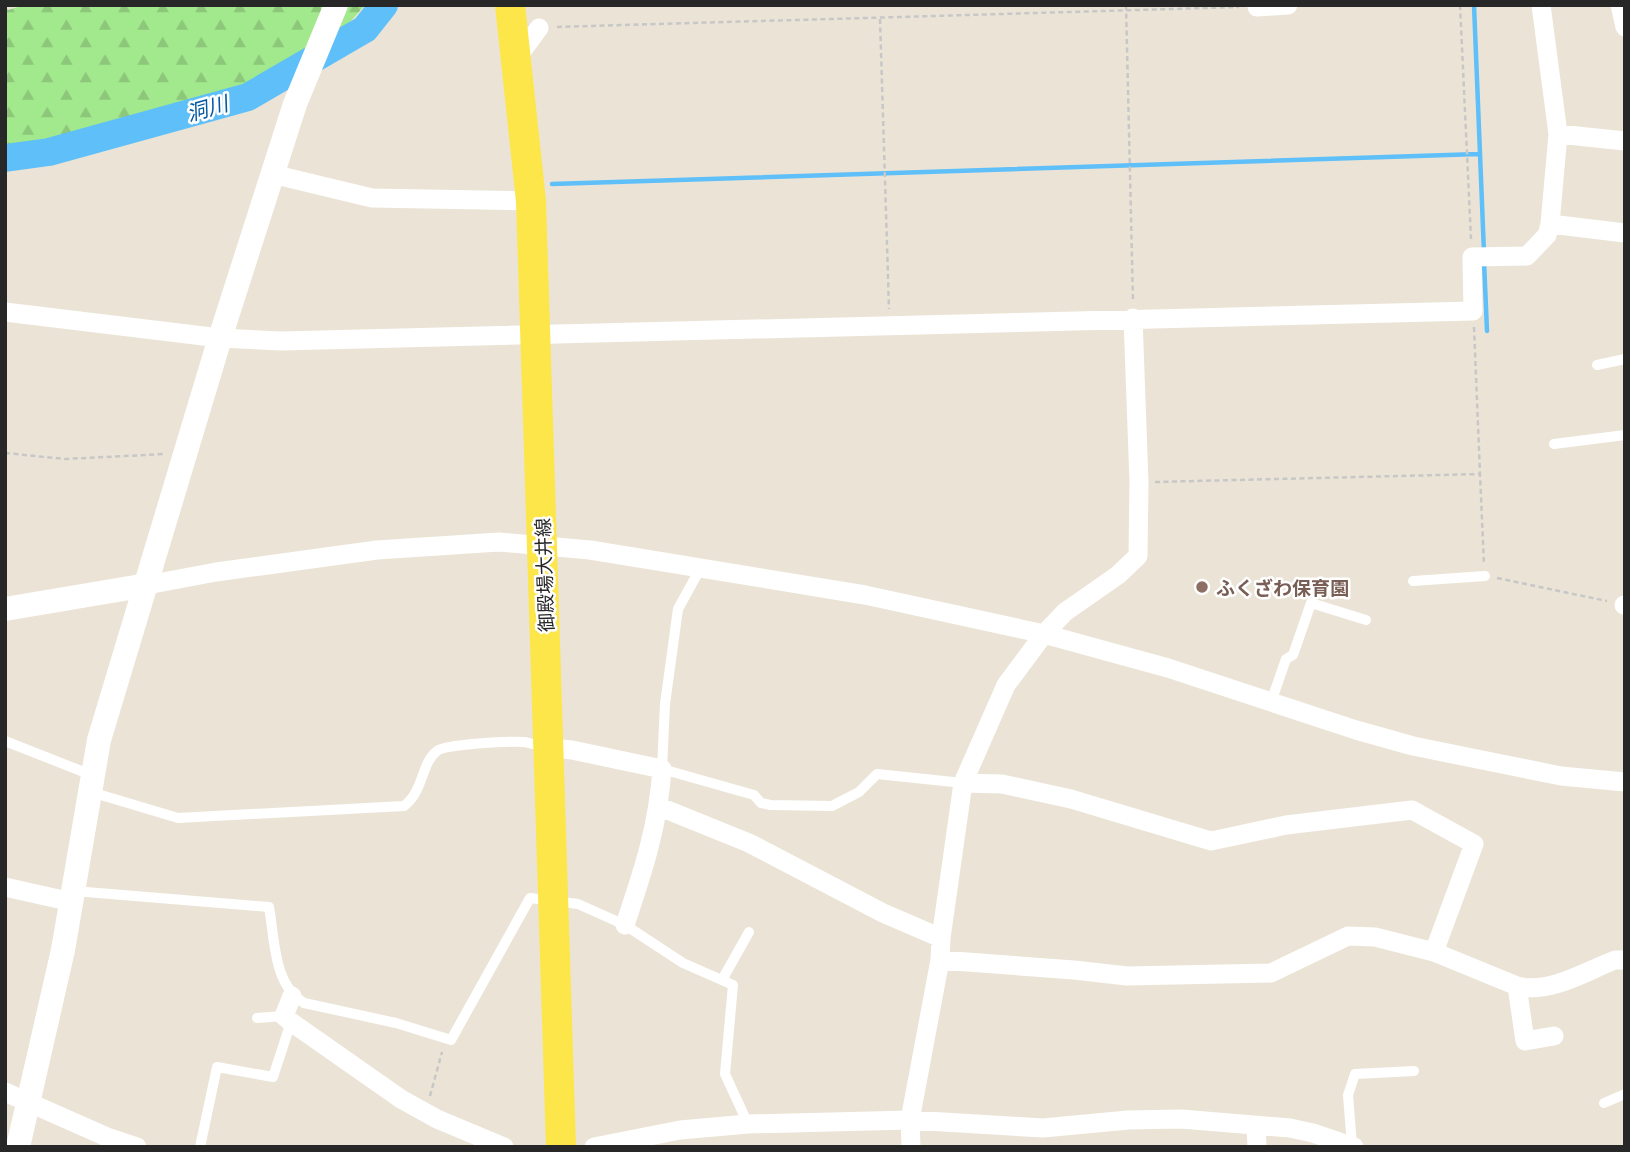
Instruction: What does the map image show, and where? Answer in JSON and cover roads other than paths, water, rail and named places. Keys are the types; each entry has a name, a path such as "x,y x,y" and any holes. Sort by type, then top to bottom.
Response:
{"main road":[{"name":"御殿場大井線","path":"510,5 531,201 561,1147"}],"street":[{"path":"18,1147 16,1097 48,1021 73,896 99,740 272,174 295,104 336,5"},
{"path":"1257,7 1288,5"},
{"path":"5,312 220,338 281,341 1133,318 1473,312 1472,257 1527,256 1548,235 1558,134 1541,5"},
{"path":"1620,5 1625,27"},
{"path":"517,58 539,28"},
{"path":"1558,134 1625,141"},
{"path":"272,174 372,198 531,201"},
{"path":"1550,224 1625,233"},
{"path":"911,1147 910,1120 940,960 940,938 963,783 1006,685 1044,634 1065,612 1118,575 1138,556 1139,482 1133,318"},
{"path":"5,609 216,572 377,550 499,541 543,544 865,595 1044,634 1168,668 1413,746 1561,776 1625,782"},
{"path":"549,748 572,750 662,769 660,807 625,925"},
{"path":"963,783 1002,784 1071,799 1211,841 1286,824 1412,810 1474,844 1434,953"},
{"path":"660,807 749,843 796,865 883,913 940,938"},
{"path":"5,887 73,896"},
{"path":"940,960 1127,976 1271,973 1348,936 1375,937 1434,953 1530,989 1547,987 1615,960 1625,960"},
{"path":"1517,986 1525,1041 1554,1036"},
{"path":"292,996 287,1019 401,1099 504,1147"},
{"path":"16,1097 107,1137 137,1147"},
{"path":"594,1147 680,1130 748,1124 910,1120 1043,1128 1128,1120 1181,1119 1313,1133 1353,1146"},
{"path":"1256,1125 1257,1147"}],"lane":[{"path":"1597,365 1625,359"},
{"path":"1554,444 1625,435"},
{"path":"700,569 678,609 665,704 662,769 754,795 761,803 770,805 832,806 859,792 877,774 963,783"},
{"path":"1413,581 1485,576"},
{"path":"1271,702 1286,659 1293,655 1311,603 1366,620"},
{"path":"5,741 93,784 178,818 404,806 414,798 437,750 450,746 524,742 549,748"},
{"path":"73,896 270,907 281,975 292,996 304,1003 396,1023 451,1040 530,898 578,904 625,925 683,963 733,985 725,1074 748,1124"},
{"path":"722,980 749,932"},
{"path":"200,1147 217,1067 273,1077 287,1019 257,1018"},
{"path":"1353,1146 1348,1095 1355,1074 1414,1071"},
{"path":"1604,1103 1625,1094"}],"waterway":[{"name":"洞川","path":"5,158 49,152 248,97 365,29 384,5"},
{"path":"1474,5 1484,253"},
{"path":"552,184 1479,154"},
{"path":"1484,261 1487,331"}],"place":[{"name":"ふくざわ保育園","path":"1202,587"}]}
